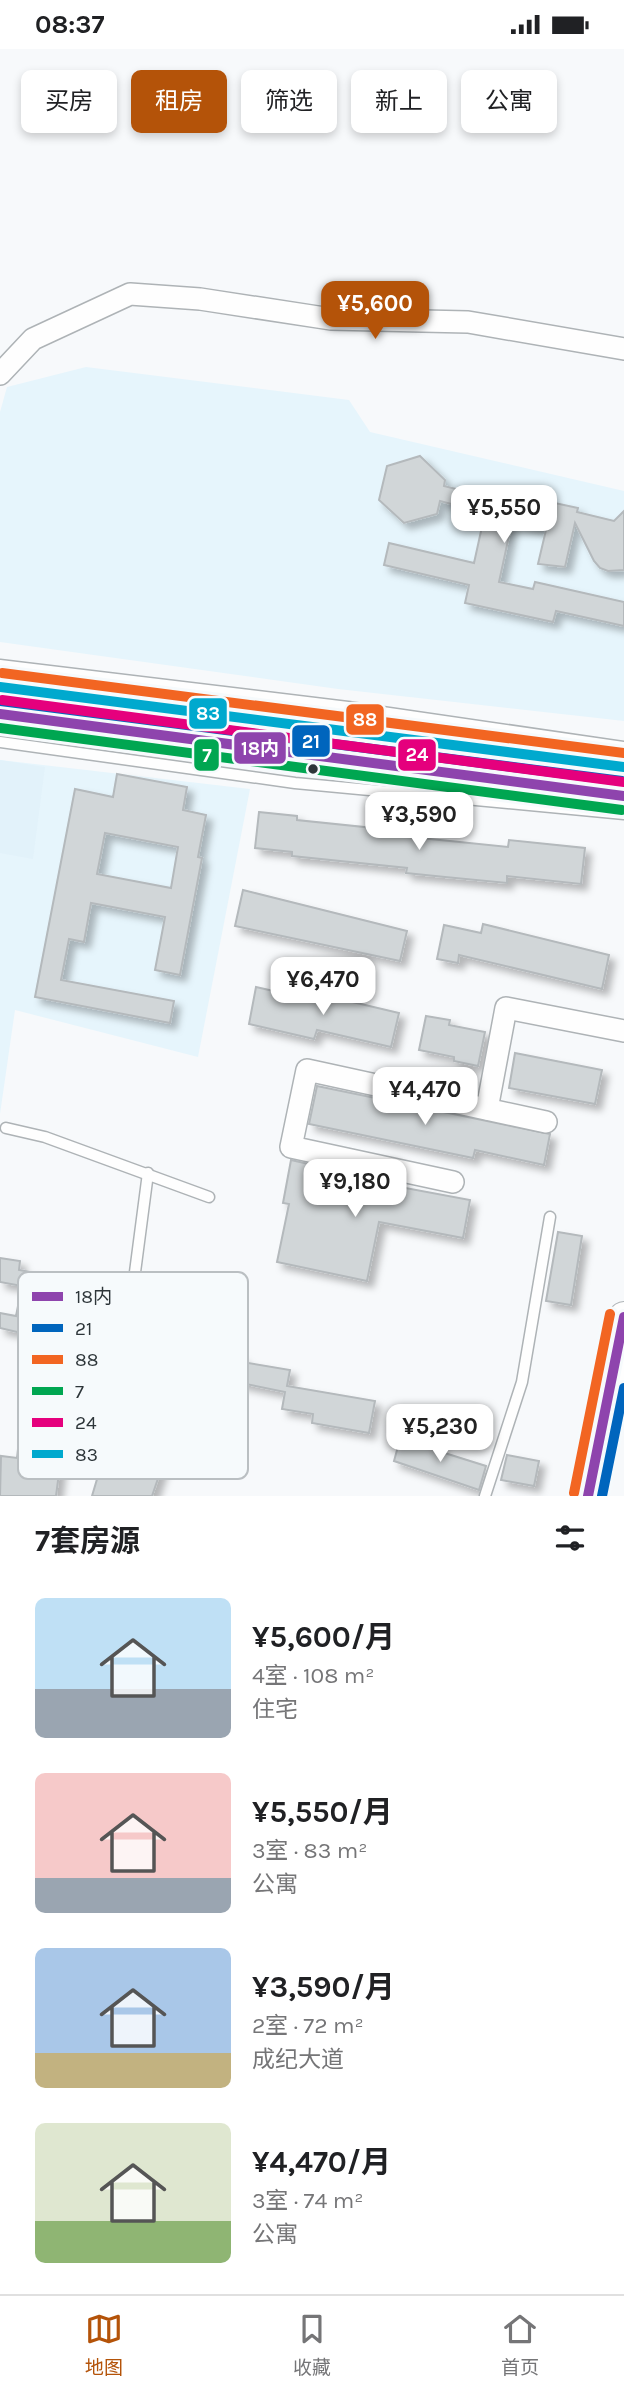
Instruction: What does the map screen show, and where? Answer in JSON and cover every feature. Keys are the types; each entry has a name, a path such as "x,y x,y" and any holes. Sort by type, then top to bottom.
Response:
{"highway":[{"path":"0,687 624,767"},
{"path":"0,714 624,796"}],"main road":[{"path":"588,1496 617,1392 624,1317"}],"street":[{"path":"0,374 33,339 130,294 200,299 331,319 468,322 624,349"},
{"path":"487,1109 506,1008 624,1031"},
{"path":"453,1182 291,1147 307,1070 545,1122"}],"lane":[{"path":"0,665 348,707 624,747"},
{"path":"0,742 295,783 624,814"},
{"path":"6,1128 45,1137 209,1197"},
{"path":"135,1272 148,1174"},
{"path":"485,1496 522,1382 551,1217"}],"shaded area":[{"path":"86,367 349,400 370,432 624,491 624,721 338,689 0,642 0,412 7,387"},
{"path":"0,760 250,789 198,1057 15,1010 0,1114"},
{"path":"0,760 45,767 33,859 0,853"}],"building":[{"path":"420,456 445,480 444,486 488,497 490,489 578,508 577,512 614,521 624,511 624,570 608,571 600,568 575,523 565,567 538,564 546,530 512,522 499,582 533,589 535,582 624,602 624,626 556,611 553,622 465,603 469,585 384,565 389,543 474,563 485,513 440,501 437,514 404,523 379,500 387,466"},
{"path":"117,774 187,787 183,810 206,815 198,857 202,858 180,975 155,970 165,917 91,903 84,942 69,939 61,980 174,1001 170,1023 35,997 75,789 113,797","holes":["105,833 178,847 171,888 97,874"]},
{"path":"259,812 297,816 297,820 412,832 411,837 508,847 509,840 585,848 581,884 507,876 507,883 406,873 407,868 292,856 292,852 255,848"},
{"path":"243,890 407,931 400,961 235,926"},
{"path":"483,924 609,955 602,989 459,955 458,963 437,959 444,925 481,933"},
{"path":"256,987 326,1003 327,996 399,1013 391,1047 317,1030 314,1039 249,1024"},
{"path":"426,1016 450,1020 449,1025 485,1032 478,1066 454,1061 454,1057 419,1050"},
{"path":"515,1053 602,1070 595,1104 509,1088"},
{"path":"317,1086 550,1134 544,1165 475,1150 473,1158 309,1124"},
{"path":"291,1160 326,1168 325,1173 470,1200 463,1238 379,1222 367,1281 277,1262 289,1204 283,1203"},
{"path":"558,1232 582,1236 571,1305 546,1301"},
{"path":"0,1258 20,1261 19,1270 30,1272 18,1272 18,1285 0,1282"},
{"path":"18,1306 18,1332 0,1328 0,1313 16,1316"},
{"path":"248,1363 290,1370 287,1386 375,1401 369,1433 312,1423 313,1414 282,1409 285,1392 248,1384"},
{"path":"400,1439 486,1466 479,1490 394,1461"},
{"path":"18,1449 18,1479 58,1479 56,1496 0,1496 1,1456 17,1458"},
{"path":"507,1455 539,1461 534,1486 501,1480"},
{"path":"97,1479 158,1479 152,1496 92,1496"}],"transit line":[{"name":"88","path":"2,673 624,753"},
{"name":"83","path":"0,687 624,767"},
{"name":"24","path":"2,700 624,782"},
{"name":"21","path":"0,701 622,781"},
{"name":"18内","path":"0,714 624,796"},
{"name":"7","path":"0,728 622,810"},
{"name":"88","path":"574,1493 610,1314"},
{"name":"18内","path":"588,1496 624,1317"},
{"name":"21","path":"602,1496 624,1388"}]}
